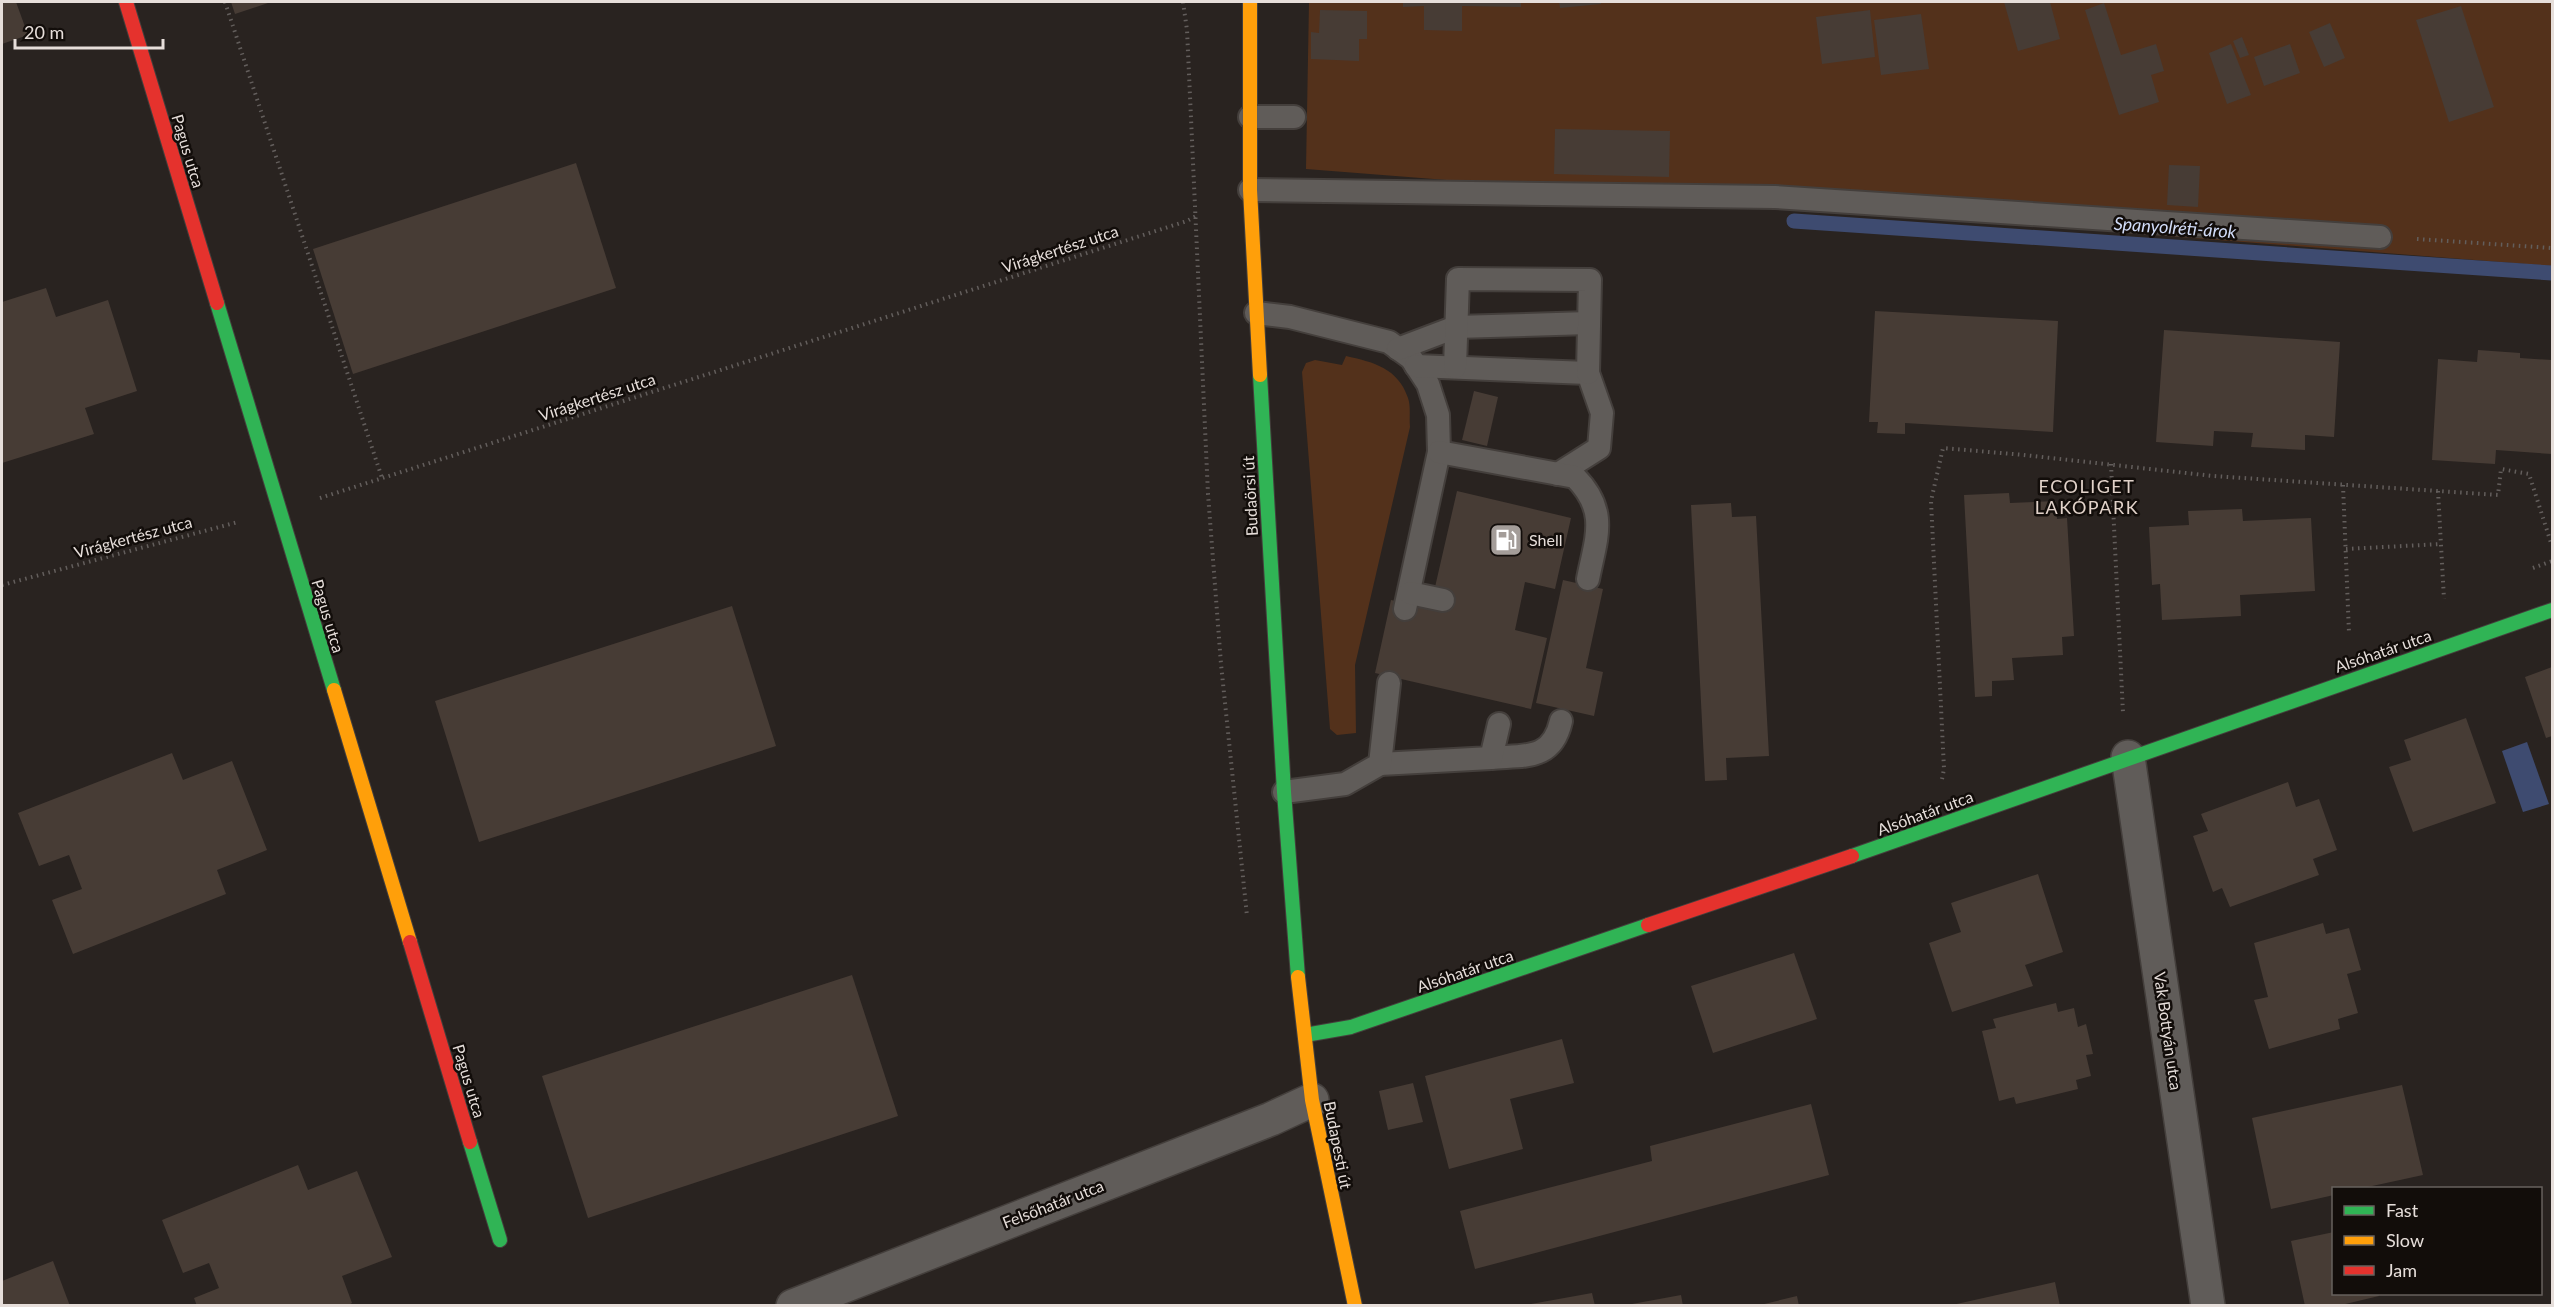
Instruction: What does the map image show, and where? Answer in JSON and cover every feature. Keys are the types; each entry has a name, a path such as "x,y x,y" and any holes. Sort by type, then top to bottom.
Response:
{"street":[{"name":"Pagus utca","path":"126,2 500,1240"},
{"name":"Budaörsi út","path":"1250,2 1251,190 1256,313 1284,792 1299,988"},
{"name":"Alsóhatár utca","path":"1305,1035 1351,1028 1942,825 2128,757 2553,610"},
{"name":"Vak Bottyán utca","path":"2128,757 2208,1305"},
{"name":"Budapesti út","path":"1299,988 1312,1101 1356,1305"},
{"name":"Felsőhatár utca","path":"793,1305 1312,1101"}],"lane":[{"path":"1250,117 1293,117"},
{"path":"1251,190 1775,197 2380,237"},
{"path":"1455,367 1458,279 1590,280 1588,373 1602,412 1599,448 1558,474"},
{"path":"1256,313 1290,317 1389,342 1411,358 1428,384 1438,415 1439,452 1407,601 1443,600"},
{"path":"1398,349 1456,327 1589,323"},
{"path":"1416,366 1588,373"},
{"path":"1439,452 1575,477 1589,491 1598,515 1588,579"},
{"path":"1380,764 1389,683"},
{"path":"1284,792 1345,784 1380,764 1536,754 1548,748 1558,735 1561,721"},
{"path":"1491,758 1499,724"}],"path":[{"path":"225,2 382,478"},
{"path":"1183,2 1187,30 1208,494 1221,664 1248,921"},
{"name":"Virágkertész utca","path":"2,585 278,511 1176,225 1196,216"},
{"path":"2380,237 2553,248"},
{"path":"1942,825 1944,769 1931,501 1943,448 2213,476 2498,495 2501,469 2529,474 2553,546"},
{"path":"2111,464 2123,713"},
{"path":"2343,485 2349,633"},
{"path":"2438,492 2444,599"},
{"path":"2346,549 2441,544"}],"shaded area":[{"path":"1309,2 2552,2 2552,266 1306,169"},
{"path":"1346,356 1375,364 1398,380 1409,401 1410,427 1355,665 1356,733 1337,735 1330,729 1302,372 1306,363 1315,360 1342,365"}],"water":[{"path":"2527,742 2549,804 2523,812 2502,751"}],"building":[{"path":"2,2 16,2 28,35 2,44"},
{"path":"231,2 271,2 235,14"},
{"path":"1403,2 1521,2 1521,7 1462,6 1462,31 1424,30 1424,6 1403,7"},
{"path":"1559,2 1601,2 1601,4 1560,8"},
{"path":"2004,2 2050,2 2060,39 2018,51"},
{"path":"2104,3 2121,55 2156,44 2164,71 2151,75 2159,102 2119,115 2085,10"},
{"path":"2461,6 2494,107 2449,122 2416,20"},
{"path":"1320,10 1367,11 1367,39 1359,39 1359,61 1311,59 1311,32 1319,33"},
{"path":"1870,10 1875,57 1822,64 1816,17"},
{"path":"1921,14 1929,69 1881,75 1874,20"},
{"path":"2330,23 2345,58 2324,67 2309,32"},
{"path":"2242,37 2249,55 2240,58 2233,41"},
{"path":"2231,44 2251,95 2227,104 2209,53"},
{"path":"2290,44 2300,73 2264,86 2254,57"},
{"path":"1555,129 1670,131 1669,177 1554,174"},
{"path":"576,163 616,288 353,374 313,249"},
{"path":"2169,165 2200,166 2198,207 2167,205"},
{"path":"46,288 56,317 108,300 137,391 85,408 94,434 2,463 2,302"},
{"path":"1875,311 2058,321 2053,432 1905,423 1905,434 1877,433 1878,422 1869,422"},
{"path":"2164,330 2340,342 2334,437 2305,435 2305,450 2251,447 2253,433 2214,431 2213,446 2156,442"},
{"path":"2478,350 2520,353 2520,358 2552,360 2552,454 2496,450 2495,464 2432,460 2438,359 2477,362"},
{"path":"1474,391 1498,397 1487,446 1462,440"},
{"path":"1457,491 1571,518 1555,589 1525,582 1515,630 1547,638 1531,709 1375,673 1391,600 1430,609"},
{"path":"2009,493 2010,503 2056,501 2057,519 2067,518 2074,636 2062,637 2063,655 2012,658 2014,680 1992,681 1992,696 1975,697 1964,495"},
{"path":"1731,503 1732,517 1756,516 1769,756 1726,758 1727,780 1705,781 1691,505"},
{"path":"2242,509 2243,521 2311,518 2315,591 2240,595 2241,616 2162,620 2160,584 2152,585 2149,527 2189,525 2188,511"},
{"path":"1563,580 1603,589 1586,668 1603,672 1594,716 1536,703"},
{"path":"732,606 776,746 479,842 435,701"},
{"path":"2552,667 2552,736 2546,738 2525,677"},
{"path":"2466,718 2496,803 2413,832 2389,767 2411,760 2404,740"},
{"path":"172,753 183,780 232,761 267,850 217,870 226,894 73,954 52,900 82,889 69,855 39,866 18,813"},
{"path":"2288,782 2296,807 2319,799 2337,850 2313,859 2319,875 2230,907 2222,888 2213,892 2193,836 2208,831 2201,814"},
{"path":"2038,874 2063,952 2025,965 2033,986 1952,1012 1929,943 1961,932 1951,903"},
{"path":"2323,923 2326,934 2349,928 2361,970 2347,974 2358,1013 2338,1019 2340,1029 2269,1049 2254,1000 2268,997 2254,943"},
{"path":"1794,953 1817,1019 1713,1053 1691,986"},
{"path":"852,975 898,1116 588,1218 542,1076"},
{"path":"2056,1003 2058,1012 2074,1008 2078,1027 2086,1024 2093,1054 2086,1055 2091,1076 2076,1080 2078,1089 2016,1104 2014,1097 1999,1101 1982,1031 1996,1028 1993,1019"},
{"path":"1562,1039 1574,1083 1510,1099 1523,1149 1449,1169 1425,1076"},
{"path":"1413,1083 1423,1122 1388,1130 1379,1091"},
{"path":"2402,1085 2423,1175 2368,1187 2332,1187 2332,1195 2271,1209 2252,1118"},
{"path":"1811,1104 1829,1175 1475,1269 1460,1211 1652,1161 1650,1146"},
{"path":"298,1165 308,1190 357,1171 392,1257 342,1276 352,1303 347,1306 197,1306 194,1298 219,1288 209,1263 183,1273 162,1220"},
{"path":"2332,1232 2332,1295 2379,1296 2337,1306 2305,1306 2291,1241"},
{"path":"53,1261 70,1306 2,1306 2,1281"},
{"path":"2055,1282 2060,1306 1952,1306 1952,1305"},
{"path":"1592,1293 1595,1306 1532,1306 1531,1304"},
{"path":"1681,1295 1683,1306 1632,1306 1632,1304"},
{"path":"1797,1296 1799,1306 1760,1306 1760,1305"}],"waterway":[{"name":"Spanyolréti-árok","path":"1794,221 2552,273"}],"traffic: fast":[{"path":"217,303 334,690"},
{"path":"1260,375 1284,792 1298,977"},
{"path":"1852,856 2552,610"},
{"path":"1305,1035 1351,1027 1648,925"},
{"path":"470,1142 500,1240"}],"traffic: slow":[{"path":"1250,2 1250,190 1260,375"},
{"path":"334,690 410,942"},
{"path":"1298,977 1312,1100 1355,1306"}],"traffic: jam":[{"path":"126,2 217,303"},
{"path":"1648,925 1852,856"},
{"path":"410,942 470,1142"}],"place":[{"name":"Shell","path":"1506,540"}],"district":[{"name":"ECOLIGET LAKÓPARK","path":"2087,497"}]}
